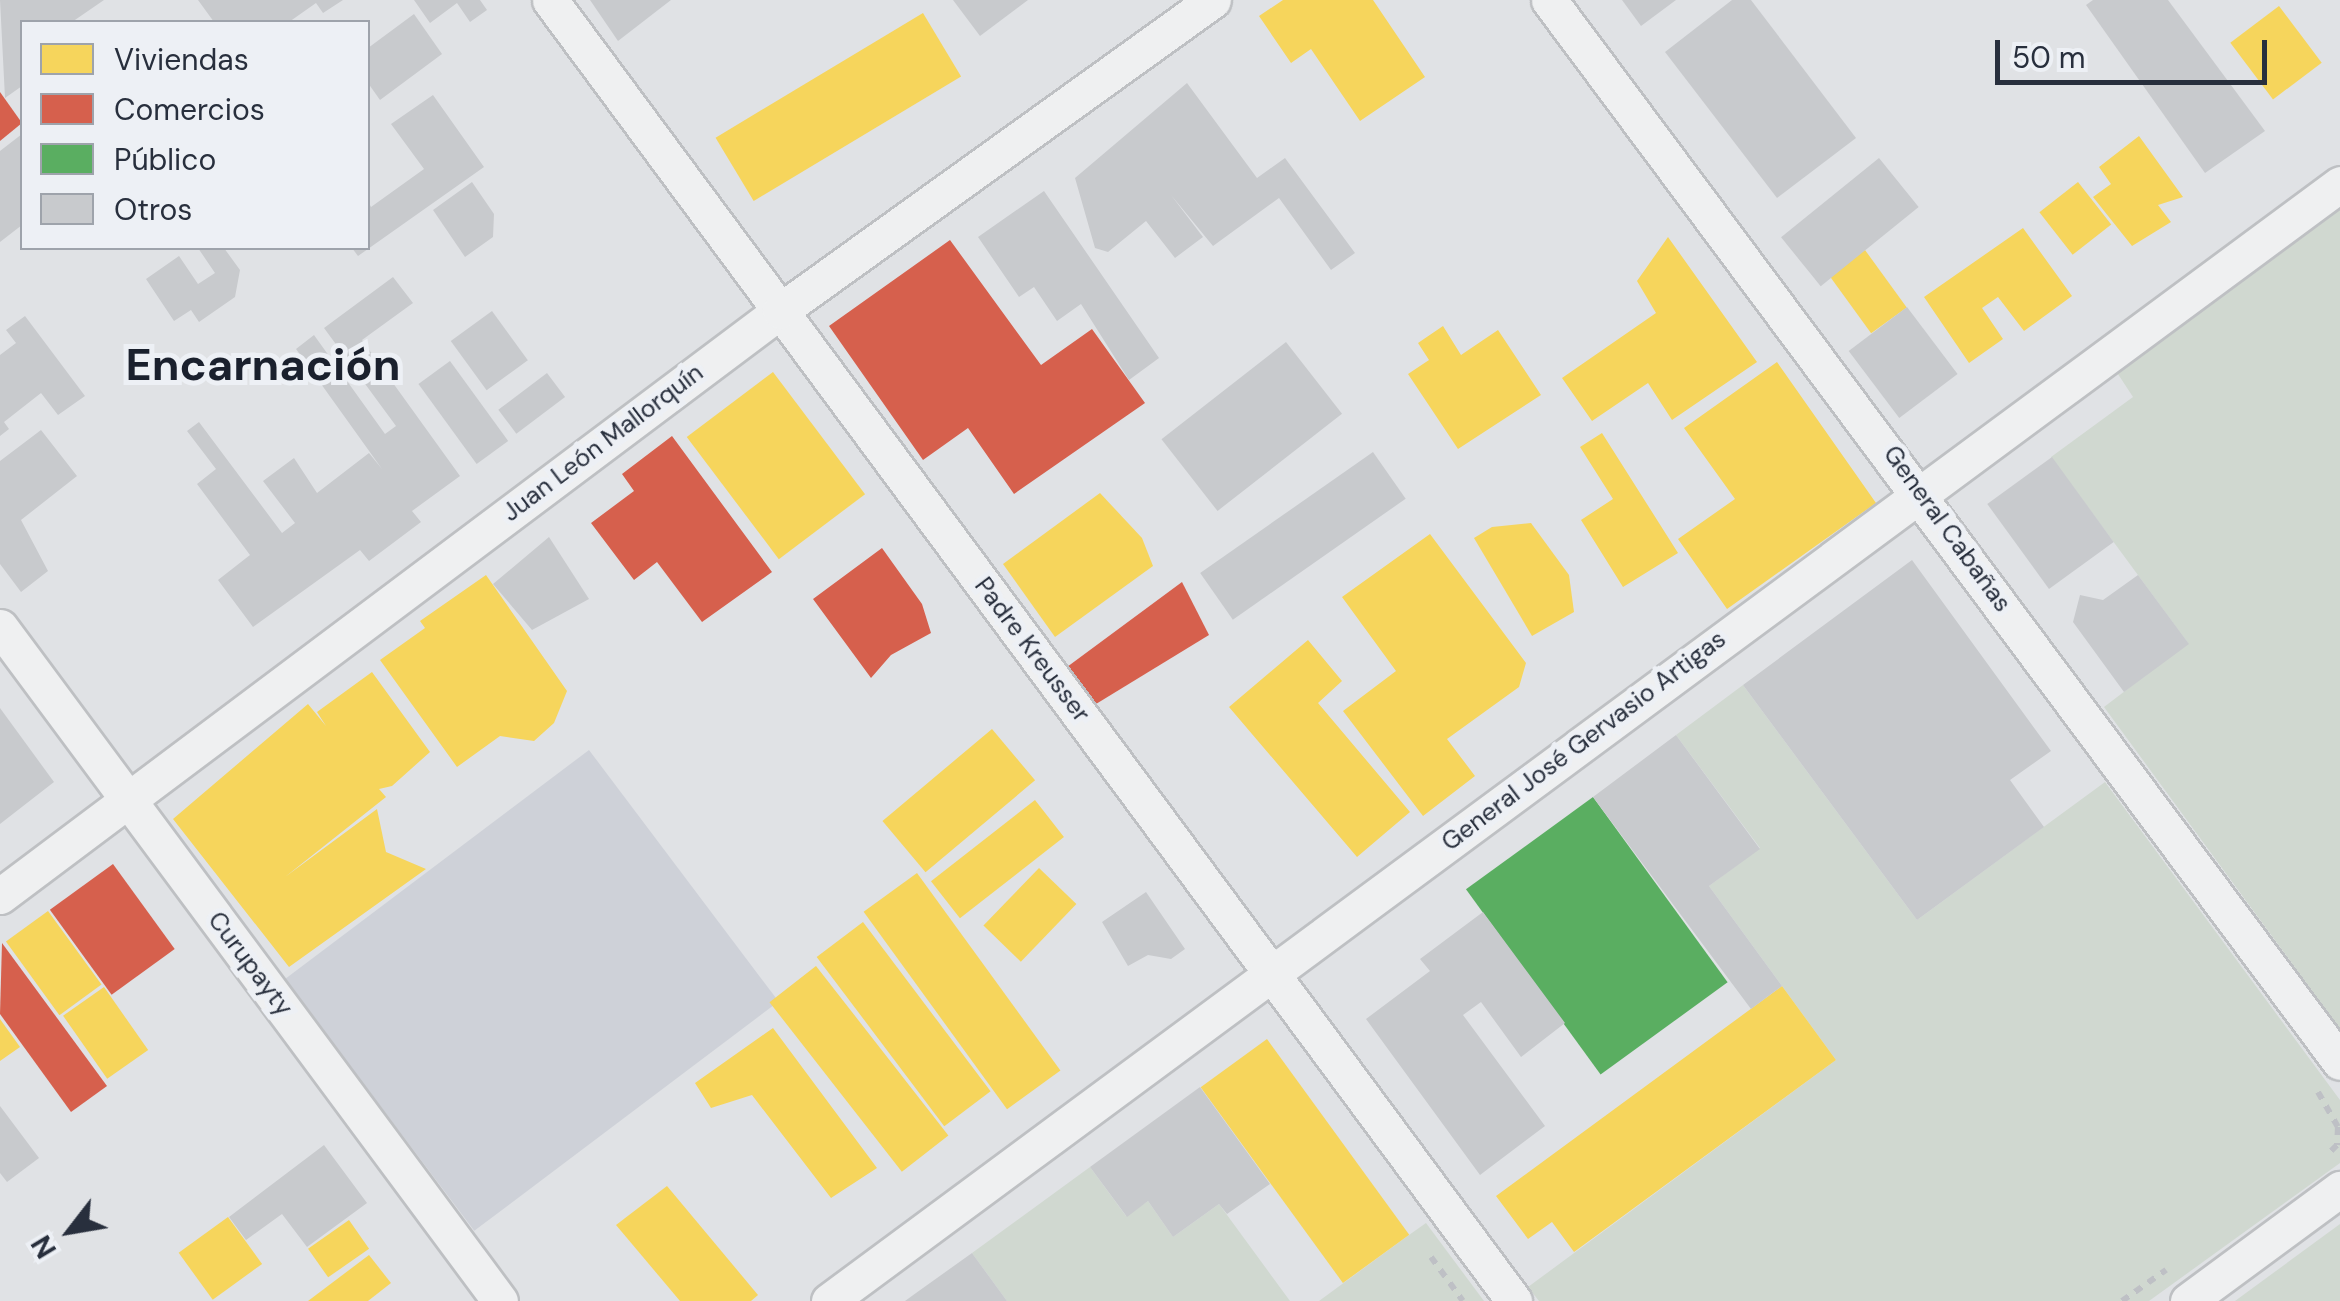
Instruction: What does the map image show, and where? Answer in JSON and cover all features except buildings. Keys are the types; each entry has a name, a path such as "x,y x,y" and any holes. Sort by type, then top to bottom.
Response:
{"street":[{"name":"Padre Kreusser","path":"550,0 1514,1301"},
{"name":"Juan León Mallorquín","path":"0,896 780,310 1213,0"},
{"name":"General Cabañas","path":"1548,0 1920,492 2340,1062"},
{"name":"General José Gervasio Artigas","path":"829,1301 2340,184"},
{"name":"Curupayty","path":"0,627 500,1301"},
{"path":"2188,1301 2340,1189"}],"path":[{"path":"2307,1078 2338,1127 2337,1145 2311,1166"},
{"path":"1431,1257 1464,1301"},
{"path":"2122,1301 2170,1267"}],"shaded area":[{"path":"2340,208 2340,1029 2104,707 2188,643 2051,457 2133,397 2116,371"},
{"path":"1743,685 1917,920 2105,782 2340,1100 2340,1163 2149,1301 1539,1301 1528,1287 1836,1060 1709,886 1760,848 1676,735"},
{"path":"589,750 779,1002 474,1231 285,979"},
{"path":"1090,1167 1126,1216 1148,1201 1173,1237 1219,1204 1290,1301 1007,1301 972,1253"},
{"path":"1426,1223 1484,1301 1319,1301 1409,1235"},
{"path":"2340,1224 2340,1301 2235,1301"}],"district":[{"name":"Encarnación","path":"263,365"}]}
